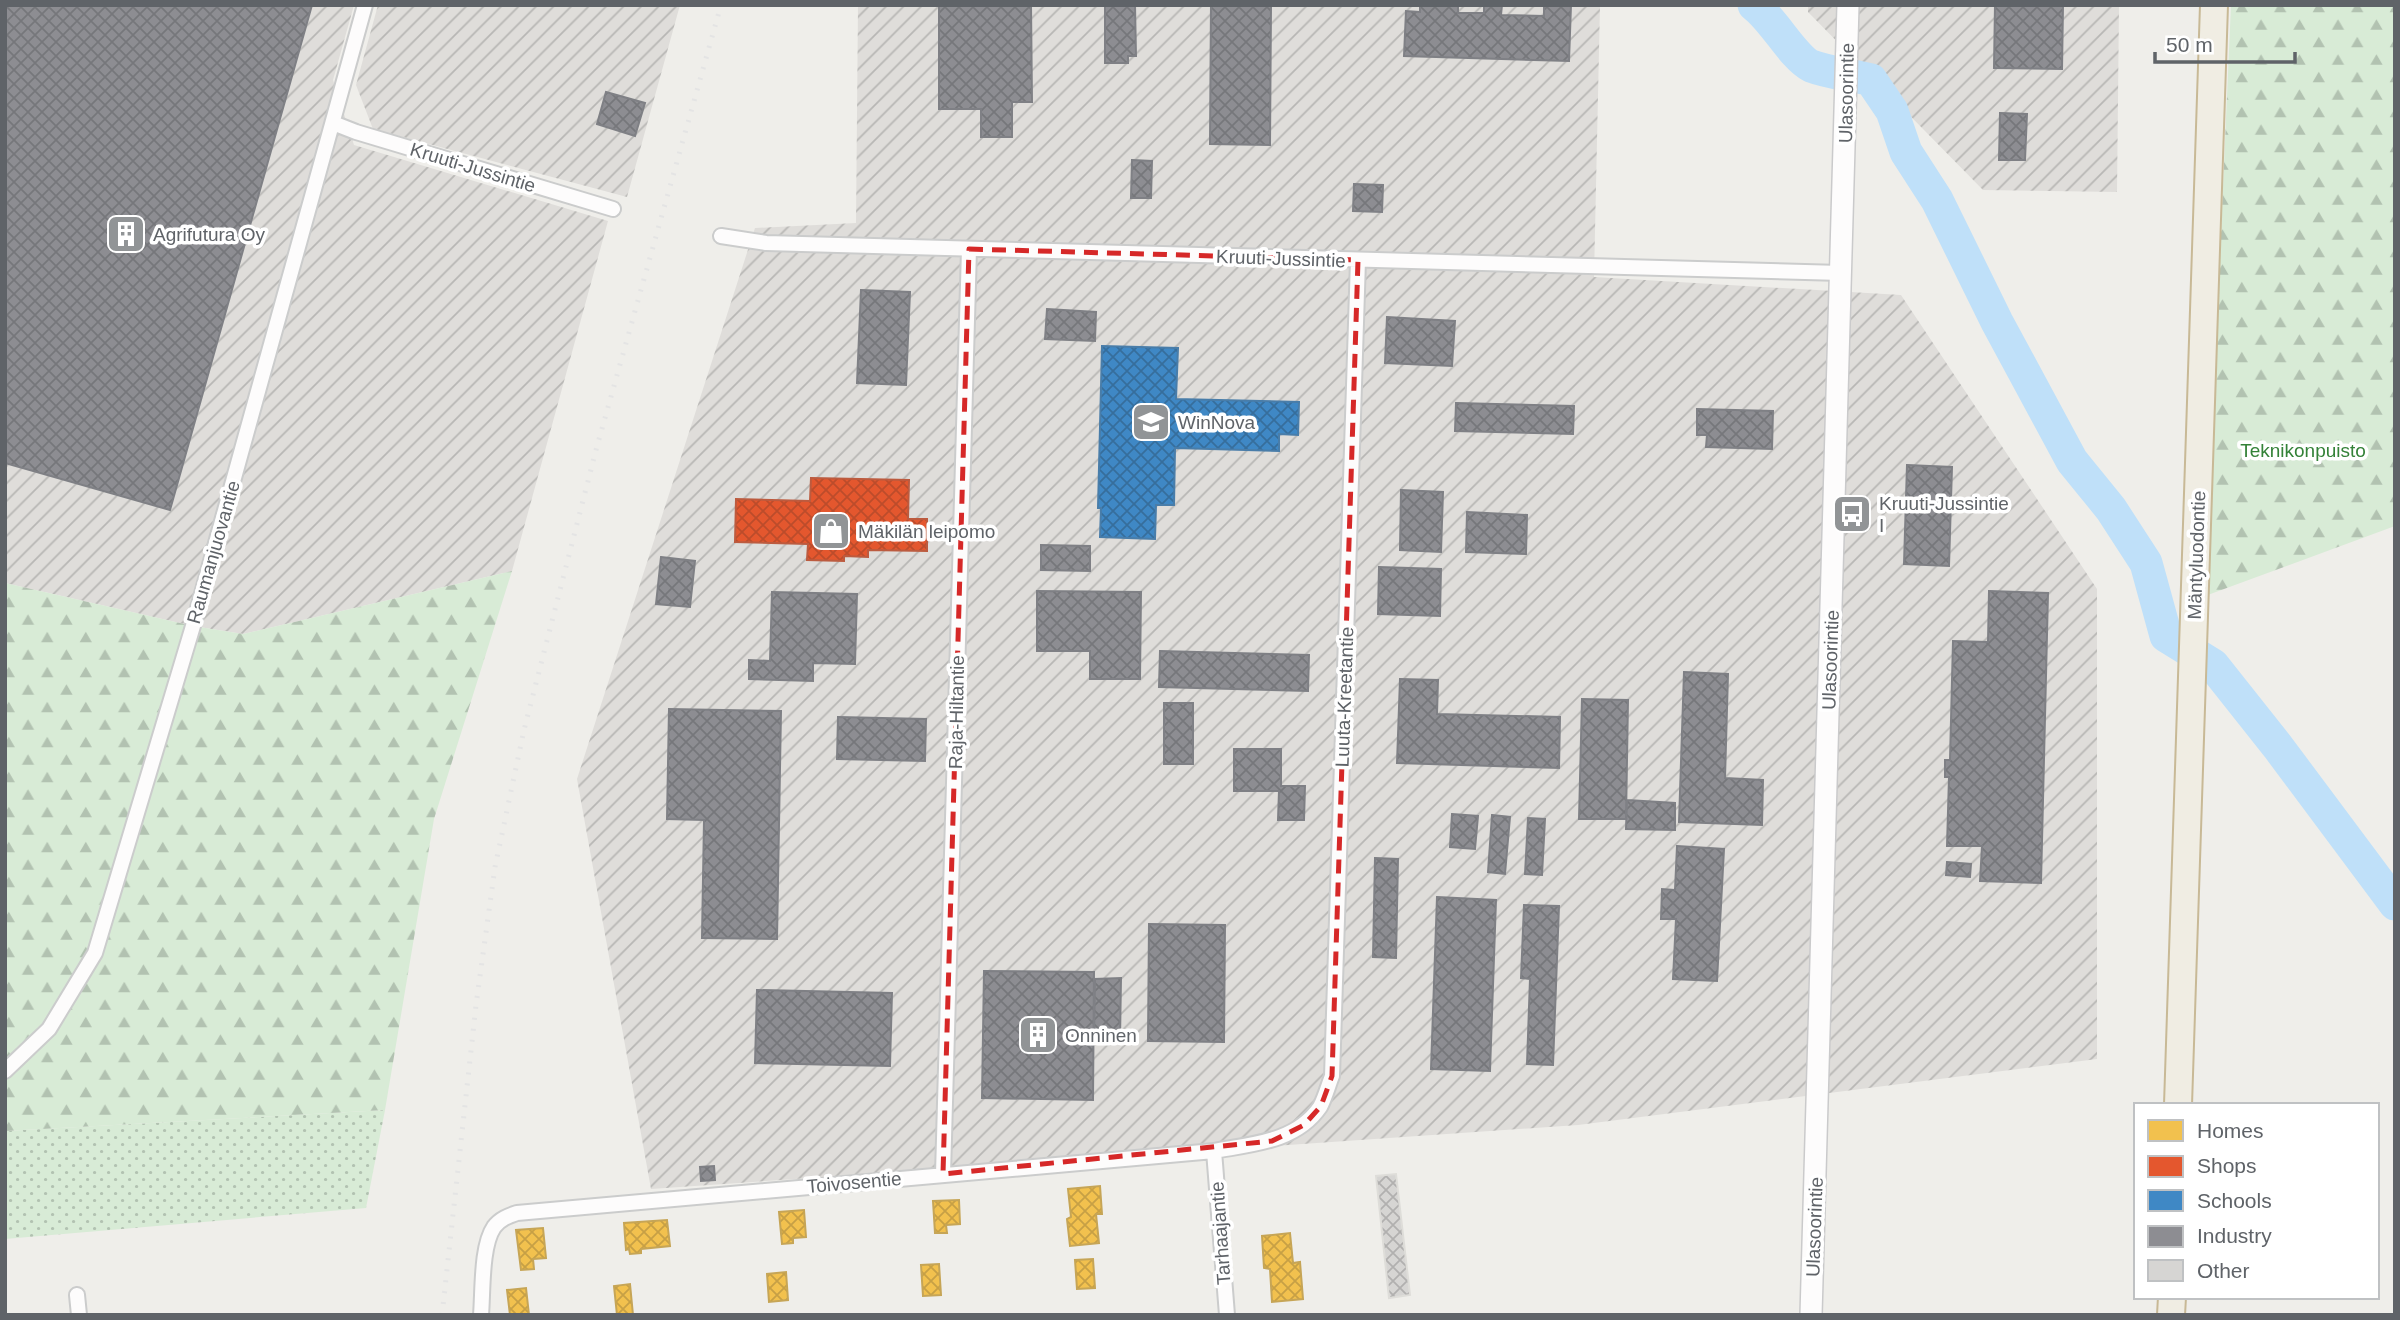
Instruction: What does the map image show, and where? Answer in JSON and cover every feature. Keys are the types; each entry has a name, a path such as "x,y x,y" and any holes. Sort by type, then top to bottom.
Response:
{"highway":[{"name":"Mäntyluodontie","path":"2178,1103 2214,5"}],"street":[{"name":"Raumanjuovantie","path":"5,1071 49,1029 94,953 193,626 365,5"},
{"name":"Ulasoorintie","path":"1811,1315 1848,5"},
{"name":"Kruuti-Jussintie","path":"333,122 356,132 612,209"},
{"name":"Kruuti-Jussintie","path":"721,236 766,243 1841,273"},
{"name":"Raja-Hiltantie","path":"943,1174 969,249"},
{"name":"Luuta-Kreetantie","path":"1304,1125 1321,1106 1332,1076 1358,260"},
{"name":"Toivosentie","path":"481,1315 487,1244 494,1228 504,1217 517,1213 1214,1151 1272,1141 1304,1125"},
{"name":"Tarhaajantie","path":"1214,1151 1227,1315"},
{"path":"77,1295 79,1315"}],"highlighted area":[{"path":"969,249 1358,260 1332,1076 1321,1106 1304,1125 1272,1141 943,1174"}],"shaded area":[{"path":"5,5 354,5 333,80 354,145 608,221 512,571 243,634 193,626 5,583"},
{"path":"378,5 680,5 627,197 373,129 356,85"},
{"path":"858,5 1600,5 1594,277 1901,295 2097,589 2097,1059 1578,1125 651,1189 577,779 755,228 856,223"},
{"path":"1808,5 2119,5 2117,192 1983,190 1808,12"}],"green space":[{"name":"Teknikonpuisto","path":"2231,5 2395,5 2395,526 2205,596"},
{"path":"512,571 434,819 385,1110 5,1131 5,583 193,626 243,634"},
{"path":"385,1110 366,1208 5,1239 5,1131"}],"building: Homes":[{"path":"1100,1186 1102,1214 1096,1214 1099,1243 1070,1246 1068,1189"},
{"path":"959,1200 960,1224 946,1225 947,1233 935,1233 933,1201"},
{"path":"804,1210 806,1237 793,1238 793,1243 782,1244 779,1212"},
{"path":"667,1220 670,1246 641,1249 641,1253 630,1254 629,1249 626,1250 624,1223"},
{"path":"543,1228 546,1258 533,1259 534,1269 521,1270 516,1230"},
{"path":"1290,1233 1293,1263 1300,1262 1303,1299 1272,1302 1270,1269 1264,1268 1262,1236"},
{"path":"1093,1259 1095,1288 1077,1289 1075,1260"},
{"path":"939,1264 941,1295 923,1296 921,1265"},
{"path":"786,1272 788,1300 769,1302 767,1274"},
{"path":"630,1284 633,1315 617,1315 614,1286"},
{"path":"526,1288 529,1315 510,1315 507,1290"}],"building: Shops":[{"name":"Mäkilän leipomo","path":"811,478 909,480 908,519 927,519 927,551 868,550 868,557 844,556 844,561 807,560 808,544 735,542 736,499 810,501"}],"building: Schools":[{"path":"1102,346 1178,348 1176,399 1299,402 1298,435 1279,434 1279,451 1175,448 1174,505 1156,505 1155,539 1100,537 1101,508 1098,508"}],"building: Industry":[{"name":"Agrifutura Oy","path":"5,5 312,5 170,510 5,463"},
{"path":"939,5 1031,5 1032,102 1012,102 1012,137 981,137 981,109 939,109"},
{"path":"1105,5 1135,5 1136,56 1128,56 1128,63 1105,63"},
{"path":"1211,5 1271,5 1270,145 1210,144"},
{"path":"1420,5 1458,5 1458,13 1484,13 1484,5 1502,5 1501,15 1544,16 1544,5 1571,5 1569,61 1404,56 1406,11 1420,12"},
{"path":"1995,5 2063,5 2062,69 1994,68"},
{"path":"606,92 645,103 635,136 597,124"},
{"path":"2000,113 2027,114 2025,160 1999,160"},
{"path":"1132,160 1152,161 1151,198 1131,198"},
{"path":"1354,184 1383,185 1382,212 1353,211"},
{"path":"861,290 910,292 906,385 857,383"},
{"path":"1047,309 1096,312 1095,341 1045,339"},
{"path":"1387,317 1455,321 1452,366 1385,363"},
{"path":"1456,403 1574,406 1573,434 1455,431"},
{"path":"1697,409 1773,411 1772,449 1706,447 1707,435 1697,435"},
{"path":"1907,465 1952,467 1949,566 1904,564"},
{"path":"1401,490 1443,492 1441,552 1400,550"},
{"path":"1467,512 1527,515 1526,554 1466,552"},
{"path":"1041,545 1090,546 1090,571 1041,570"},
{"path":"661,557 695,561 690,607 656,604"},
{"path":"1379,567 1441,569 1440,616 1378,614"},
{"path":"1037,591 1141,592 1140,679 1090,679 1090,651 1037,651"},
{"path":"1989,591 2048,593 2041,883 1980,881 1982,846 1947,846 1949,777 1945,777 1945,760 1950,760 1953,641 1988,642"},
{"path":"772,592 857,594 855,664 813,663 813,681 749,679 749,660 770,661"},
{"path":"1160,651 1309,655 1308,691 1159,687"},
{"path":"1684,672 1728,674 1725,778 1763,780 1762,825 1679,822"},
{"path":"1400,679 1438,680 1437,714 1560,717 1559,768 1397,763"},
{"path":"1582,699 1628,700 1626,819 1579,819"},
{"path":"1164,703 1193,703 1193,764 1164,764"},
{"path":"669,709 781,711 777,939 702,938 704,820 667,819"},
{"path":"838,717 926,719 925,761 837,759"},
{"path":"1234,749 1281,749 1281,786 1305,786 1304,820 1278,820 1279,791 1234,791"},
{"path":"1627,800 1675,803 1675,830 1626,829"},
{"path":"1452,814 1478,816 1475,849 1450,847"},
{"path":"1492,815 1510,817 1505,874 1488,872"},
{"path":"1528,818 1545,819 1542,875 1525,874"},
{"path":"1677,846 1724,849 1717,981 1673,979 1676,919 1661,919 1662,889 1675,890"},
{"path":"1375,858 1398,859 1396,958 1373,957"},
{"path":"1947,862 1971,864 1970,877 1946,875"},
{"path":"1437,897 1496,900 1490,1071 1431,1069"},
{"path":"1524,905 1559,906 1553,1065 1527,1064 1530,979 1521,978"},
{"path":"1149,924 1225,925 1224,1042 1148,1041"},
{"name":"Onninen","path":"984,971 1094,972 1093,1100 982,1098"},
{"path":"1121,978 1120,1040 1094,1040 1095,979"},
{"path":"757,990 892,993 890,1066 755,1063"},
{"path":"714,1166 715,1180 701,1181 700,1167"}],"building: Other":[{"path":"1396,1174 1410,1295 1389,1298 1376,1176"}],"waterway":[{"path":"1754,5 1797,55 1811,66 1871,80 1892,111 1906,152 1937,200 1997,322 2072,461 2111,509 2146,563 2166,636 2213,665 2395,904"}],"railway":[{"path":"442,1315 476,1005 495,867 524,730 596,450 721,5"}],"place":[{"name":"Agrifutura Oy","path":"126,234"},
{"name":"WinNova","path":"1151,422"},
{"name":"Kruuti-Jussintie I","path":"1852,514"},
{"name":"Mäkilän leipomo","path":"831,531"},
{"name":"Onninen","path":"1038,1035"}]}
